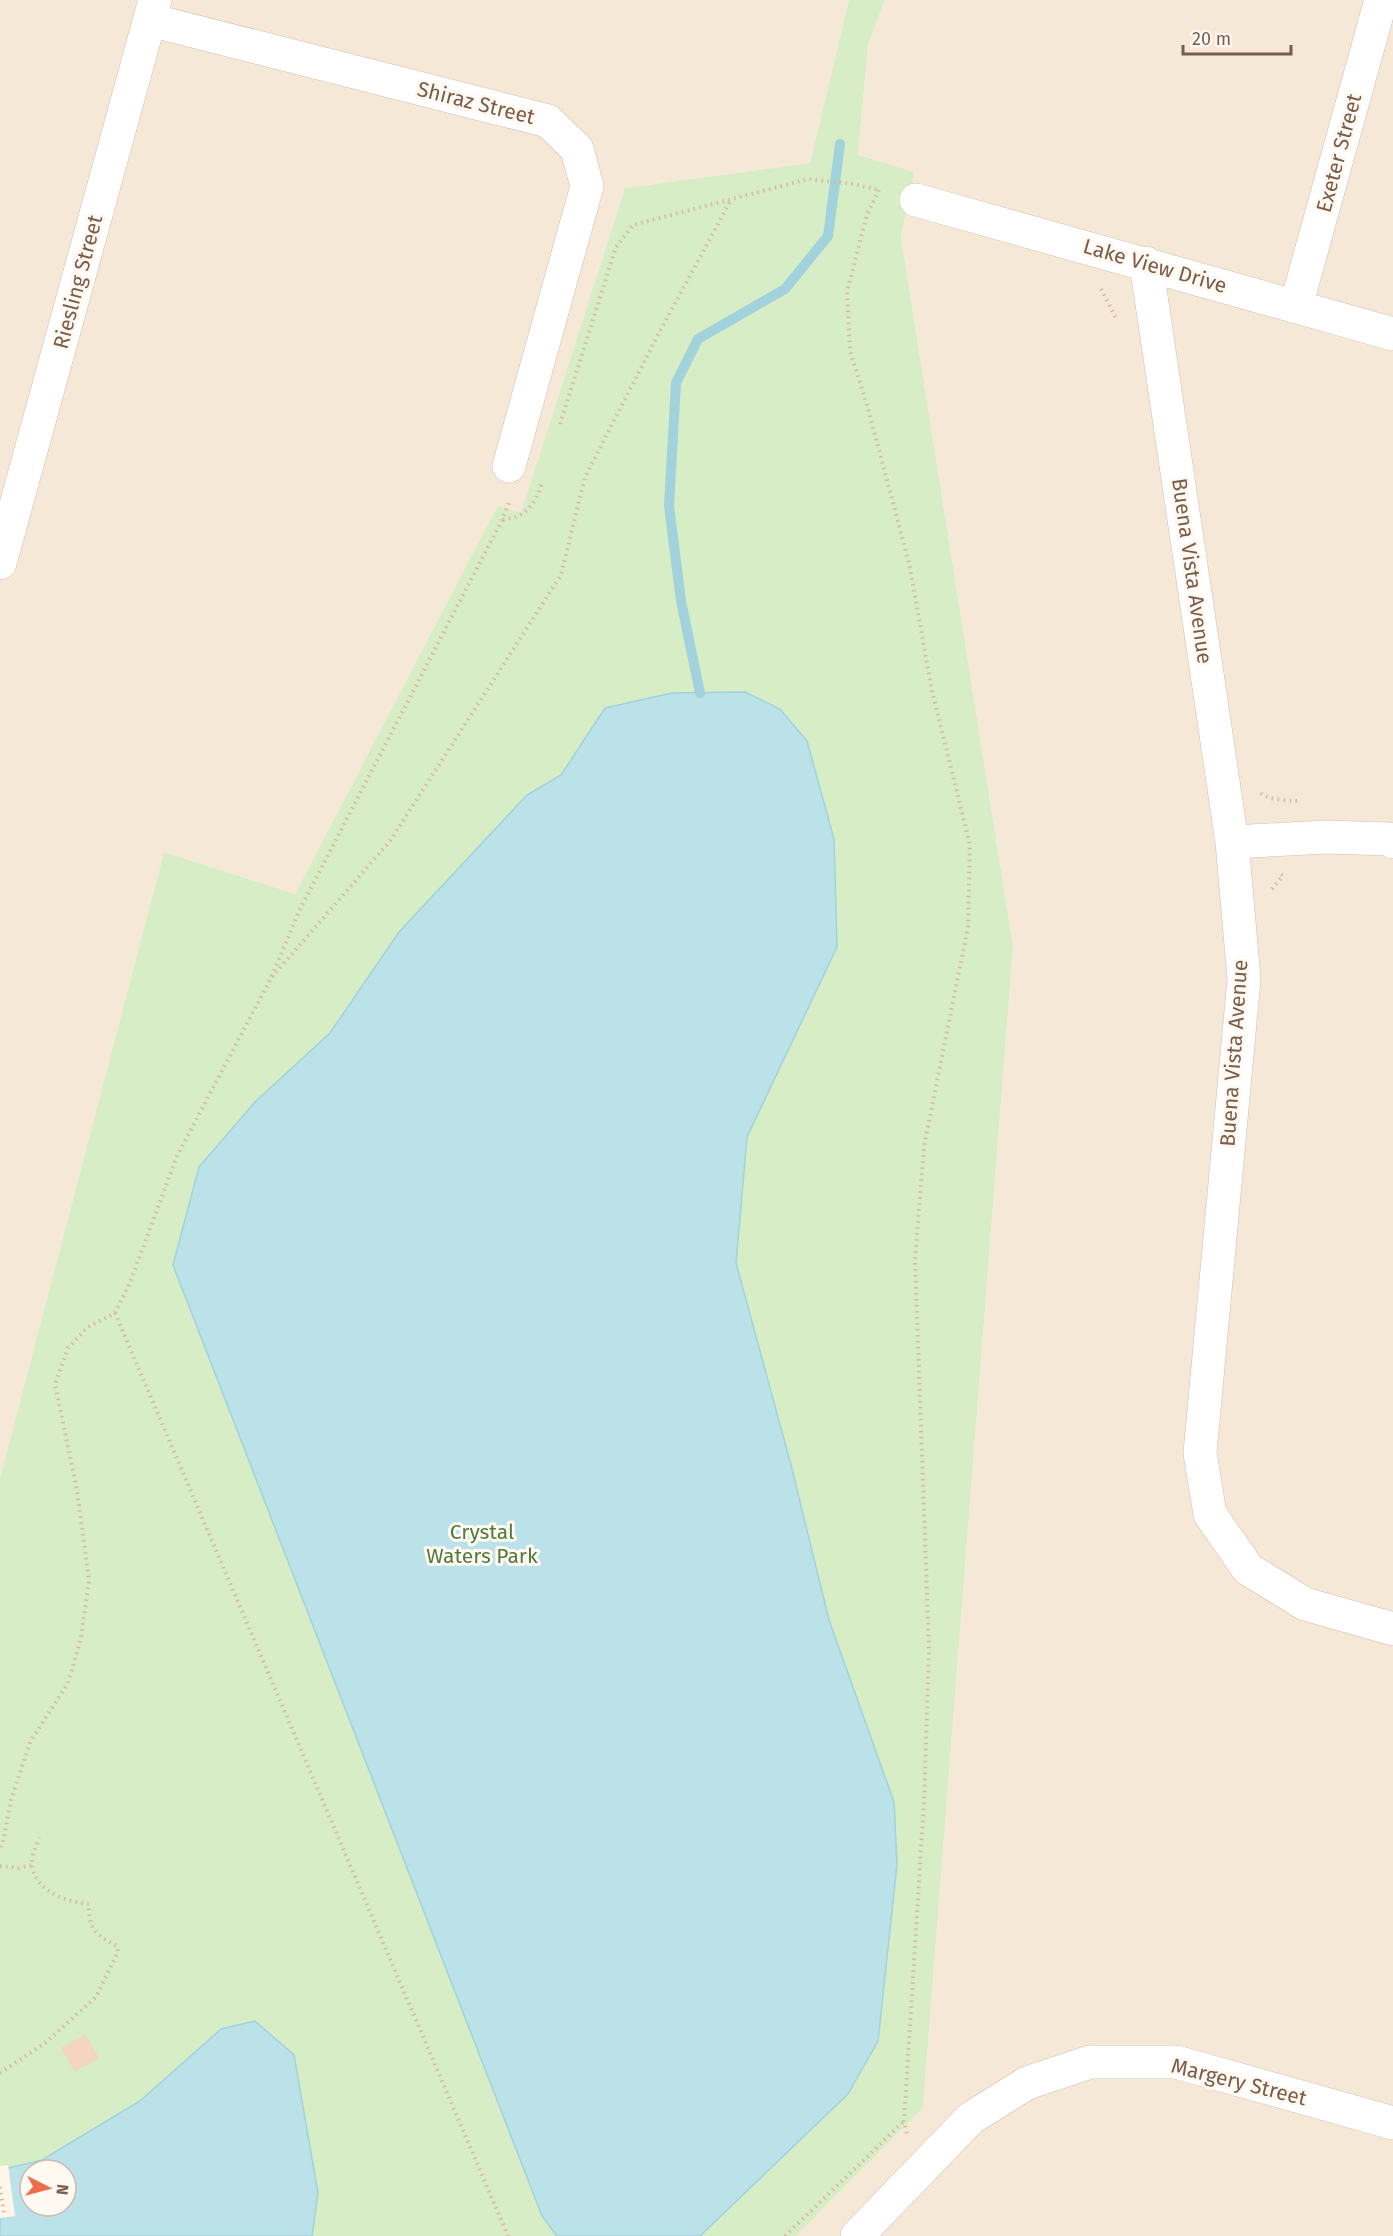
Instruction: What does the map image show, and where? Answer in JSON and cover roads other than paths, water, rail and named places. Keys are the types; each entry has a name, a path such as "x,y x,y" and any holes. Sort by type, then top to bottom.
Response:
{"street":[{"name":"Exeter Street","path":"1296,306 1381,0"},
{"name":"Shiraz Street","path":"153,10 549,121 577,149 587,186 509,466"},
{"name":"Riesling Street","path":"0,563 153,10"},
{"name":"Lake View Drive","path":"916,200 1393,334"},
{"name":"Buena Vista Avenue","path":"1146,263 1232,842 1244,979 1200,1453 1210,1514 1248,1569 1257,1575 1305,1604 1393,1629"},
{"path":"1232,842 1326,837 1388,838 1393,842"},
{"name":"Margery Street","path":"857,2236 971,2118 1027,2083 1090,2062 1176,2062 1393,2123"}],"water":[{"path":"745,692 780,709 807,741 834,839 837,947 747,1137 736,1263 791,1465 829,1620 894,1802 897,1864 878,2041 848,2094 700,2236 557,2236 542,2216 173,1265 199,1167 255,1102 330,1033 399,932 527,795 561,775 605,708 672,693"},
{"path":"255,2021 294,2055 318,2193 312,2236 0,2236 0,2170 18,2166 18,2218 78,2218 78,2158 45,2158 140,2101 221,2029"}],"waterway":[{"path":"700,693 681,601 669,506 676,383 698,339 785,289 828,236 840,144"}],"park label":[{"name":"Crystal Waters Park","path":"482,1544"}]}
